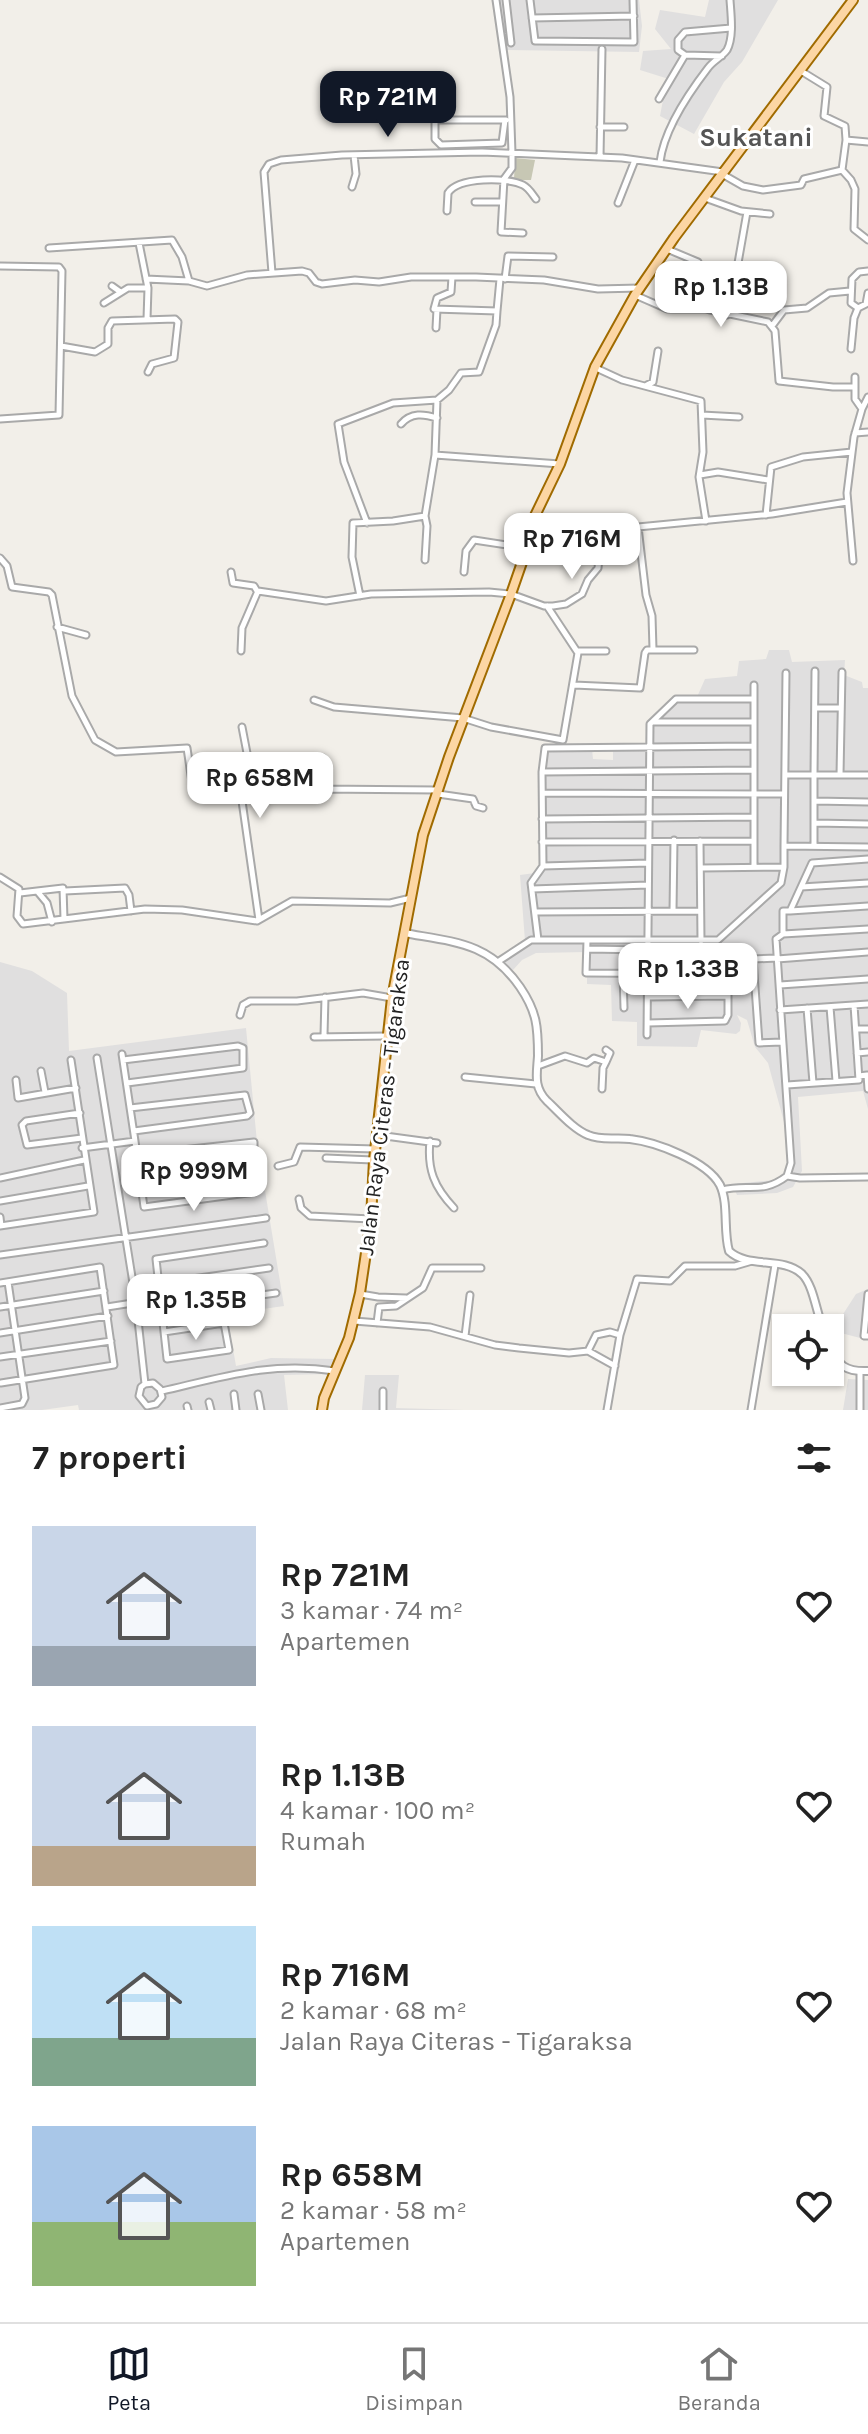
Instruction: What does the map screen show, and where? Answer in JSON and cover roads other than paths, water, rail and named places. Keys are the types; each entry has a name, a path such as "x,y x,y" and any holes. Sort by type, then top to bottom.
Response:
{"main road":[{"name":"Jalan Raya Citeras - Tigaraksa","path":"322,1410 354,1321 360,1293 371,1219 374,1160 392,998 423,835 527,548 531,524 560,464 595,367 638,292 853,0"}],"street":[{"path":"435,100 435,139 438,144 485,145 503,142 510,97 496,0"},
{"path":"506,0 511,43"},
{"path":"530,0 535,41 634,42 633,0"},
{"path":"660,162 663,143 673,124 710,65 727,50 731,28 730,0"},
{"path":"532,18 634,16"},
{"path":"722,56 685,55 680,53 677,46 682,33 731,28"},
{"path":"600,157 602,49"},
{"path":"659,99 685,55"},
{"path":"801,71 827,87 829,91 824,116 845,126 842,170 855,189 854,229 868,240"},
{"path":"435,120 507,120"},
{"path":"507,120 512,168 504,179 501,232 523,233"},
{"path":"600,127 624,127"},
{"path":"846,140 868,142"},
{"path":"272,273 264,193 265,167 281,160 354,155 512,153 600,157 660,162 723,173 747,188 775,190 801,185 804,179 842,170"},
{"path":"352,187 356,174 354,155"},
{"path":"618,203 635,160"},
{"path":"447,211 448,193 454,185 504,179 525,186 536,199"},
{"path":"705,198 725,207 770,214"},
{"path":"475,202 502,202"},
{"path":"727,315 730,280 738,263 747,212"},
{"path":"49,248 173,240 189,281"},
{"path":"139,243 148,288 147,319"},
{"path":"667,249 698,262"},
{"path":"367,523 344,462 338,424 393,403 437,400 461,373 479,372 496,325 508,256 553,257"},
{"path":"0,266 61,269 59,415 0,419"},
{"path":"858,308 851,303 850,291 856,273 868,271"},
{"path":"146,279 189,281 207,286 238,277 305,272 322,284 355,280 379,282 411,277 544,280 638,292 667,309 706,309 772,326"},
{"path":"452,277 451,292 437,298 433,308 497,311"},
{"path":"112,286 119,291"},
{"path":"104,303 119,291 148,288"},
{"path":"850,291 829,293 807,308 784,310 772,326 779,381 855,387"},
{"path":"851,349 854,318 858,308 866,304 868,293"},
{"path":"436,328 437,309"},
{"path":"61,346 90,352 100,350 108,344 108,328 112,321 175,319 178,332 174,358 152,364 148,372"},
{"path":"646,385 653,382 658,351"},
{"path":"595,367 622,380 699,399 703,452 700,475 706,521"},
{"path":"855,377 855,399 862,409"},
{"path":"853,561 847,502 855,433 868,397"},
{"path":"425,560 425,516 435,455 437,400"},
{"path":"401,424 415,415 437,418"},
{"path":"702,415 739,417"},
{"path":"855,433 868,432"},
{"path":"766,515 770,469 803,457 853,452"},
{"path":"435,455 560,464"},
{"path":"700,475 718,472 768,480"},
{"path":"531,524 569,530 638,527 766,515 847,502"},
{"path":"360,596 355,580 351,526 357,522 425,516"},
{"path":"638,527 646,595 652,616 653,649"},
{"path":"464,572 466,551 474,540 527,548"},
{"path":"231,572 233,583 254,586 258,591 326,601 415,593 511,594 547,606 566,604 582,594 598,568 599,557"},
{"path":"0,558 7,566 12,587 52,595 72,696 95,740 116,752 186,747 194,790 200,793 318,789 438,792 473,799 475,805 483,808"},
{"path":"241,651 242,628 258,591"},
{"path":"314,700 334,707 463,718 491,727 563,740 577,651 547,606"},
{"path":"57,627 86,635"},
{"path":"574,685 640,688 645,653 653,649 694,650"},
{"path":"577,651 606,651"},
{"path":"814,846 815,671"},
{"path":"840,775 842,672"},
{"path":"499,961 531,940 718,940 781,883 784,867 786,673"},
{"path":"754,685 754,867"},
{"path":"647,1035 649,730 652,722 676,699 754,699"},
{"path":"815,708 841,708"},
{"path":"652,722 754,722"},
{"path":"242,727 252,779 242,801 259,920"},
{"path":"538,940 531,883 543,866 542,772 545,748 754,746"},
{"path":"318,789 323,758"},
{"path":"542,772 754,770"},
{"path":"785,775 868,775"},
{"path":"543,793 784,794"},
{"path":"814,801 868,802"},
{"path":"542,819 754,817"},
{"path":"814,823 868,824"},
{"path":"673,911 674,840"},
{"path":"700,841 701,941"},
{"path":"542,842 754,841"},
{"path":"784,846 868,847"},
{"path":"790,911 812,863 868,859"},
{"path":"543,866 648,863"},
{"path":"701,868 784,867"},
{"path":"0,877 19,889 16,904 19,921 23,924 131,911 182,910 259,920 292,901 390,903 412,898"},
{"path":"801,887 868,883"},
{"path":"532,889 648,885"},
{"path":"20,893 60,887 65,891 125,888 131,911"},
{"path":"37,891 47,903 52,922"},
{"path":"64,919 65,891"},
{"path":"783,934 783,911 868,906"},
{"path":"535,912 700,911"},
{"path":"787,1176 791,1163 776,939 783,934 868,929"},
{"path":"404,933 459,943 499,961 529,1000 538,1024 536,1084 544,1098 579,1131 592,1137 646,1142 678,1152 716,1179 722,1190 729,1251 739,1259 793,1268 804,1275 817,1314"},
{"path":"587,940 586,973 724,974 728,978 728,1015 725,1021 648,1023"},
{"path":"587,949 648,950"},
{"path":"783,1042 759,1043 753,959 868,952"},
{"path":"623,973 624,1008"},
{"path":"780,985 868,979"},
{"path":"240,1015 243,1005 250,1001 297,1001 363,993 392,998"},
{"path":"648,997 728,996"},
{"path":"324,1035 325,997"},
{"path":"780,1010 868,1004"},
{"path":"787,1085 859,1080 854,1005"},
{"path":"830,1007 836,1082"},
{"path":"807,1008 813,1083"},
{"path":"856,1029 868,1029"},
{"path":"314,1037 388,1036"},
{"path":"127,1083 243,1068 243,1048 123,1057 144,1207 255,1192"},
{"path":"602,1089 603,1068 610,1055 606,1050"},
{"path":"857,1053 868,1052"},
{"path":"538,1066 565,1056 587,1063 594,1058 606,1062"},
{"path":"97,1058 136,1302 145,1384"},
{"path":"0,1217 0,1226 94,1212 71,1060"},
{"path":"41,1071 45,1092"},
{"path":"859,1076 867,1075 868,1089"},
{"path":"465,1077 536,1084"},
{"path":"16,1080 18,1098 76,1088"},
{"path":"130,1108 245,1095 250,1113 247,1116 134,1131"},
{"path":"80,1113 26,1121 22,1125 27,1145 82,1138"},
{"path":"369,1128 402,1140 434,1142 429,1168 442,1196 454,1208"},
{"path":"82,1148 135,1141"},
{"path":"137,1155 254,1142 254,1163 251,1166 141,1180"},
{"path":"278,1166 294,1162 300,1147 376,1149"},
{"path":"326,1158 374,1160"},
{"path":"0,1178 84,1160"},
{"path":"722,1190 770,1187 787,1176 868,1177"},
{"path":"0,1201 88,1186"},
{"path":"299,1199 301,1208 310,1216 371,1219"},
{"path":"0,1255 266,1218"},
{"path":"164,1332 224,1323 229,1350 167,1359 158,1299 156,1259 264,1243"},
{"path":"607,1410 620,1335 637,1279 670,1281 685,1266 735,1266 752,1261"},
{"path":"751,1410 775,1265"},
{"path":"377,1323 379,1307 396,1306 426,1286 430,1272 436,1266 481,1268"},
{"path":"0,1283 100,1267 114,1365 1,1383"},
{"path":"157,1284 269,1268"},
{"path":"0,1408 25,1402 8,1282"},
{"path":"0,1307 104,1291"},
{"path":"160,1309 276,1293"},
{"path":"360,1293 378,1297 407,1297"},
{"path":"868,1294 864,1336 868,1336"},
{"path":"465,1336 470,1295"},
{"path":"107,1307 158,1299"},
{"path":"0,1333 108,1316"},
{"path":"354,1321 430,1327 519,1348 569,1353 588,1351 615,1366"},
{"path":"588,1351 596,1335 610,1332 620,1335"},
{"path":"0,1357 111,1341"},
{"path":"162,1391 276,1367 304,1366 335,1371"},
{"path":"844,1367 864,1372 860,1410"},
{"path":"153,1383 162,1391 160,1401 147,1406 139,1396 145,1384 153,1383"},
{"path":"383,1391 383,1410"},
{"path":"234,1394 236,1410"},
{"path":"258,1394 261,1410"},
{"path":"209,1402 211,1410"}],"district":[{"name":"Sukatani","path":"756,137"}]}
